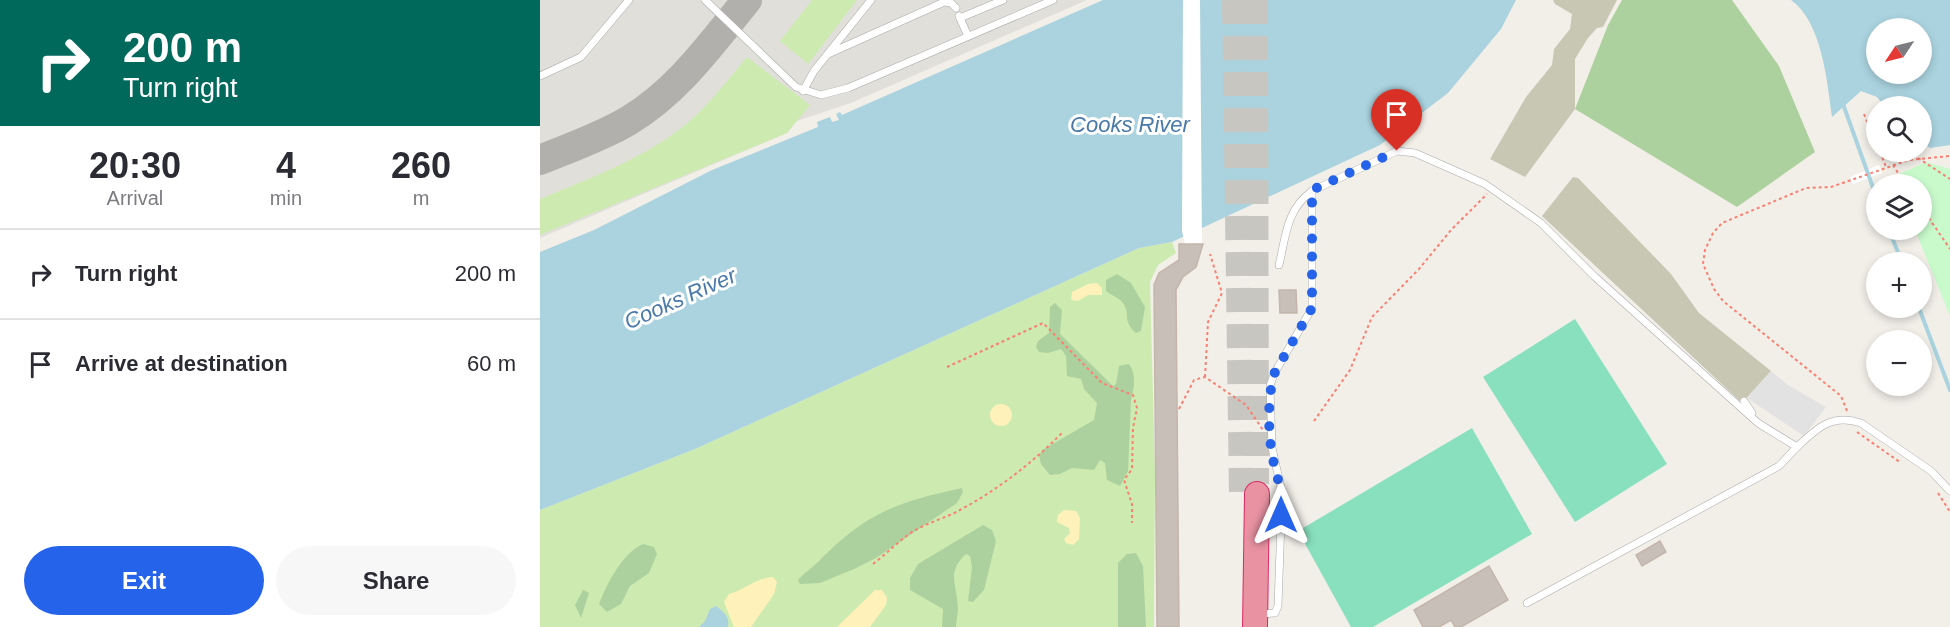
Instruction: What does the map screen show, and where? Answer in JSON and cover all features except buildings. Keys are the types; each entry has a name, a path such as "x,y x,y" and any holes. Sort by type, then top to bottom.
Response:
{"highway":[{"path":"1251,611 1249,495 1251,611"}],"lane":[{"path":"540,76 581,57 629,0"},
{"path":"705,0 773,67 803,91 821,95 834,93 1053,0"},
{"path":"803,91 828,54 871,0"},
{"path":"953,0 968,36"},
{"path":"960,18 1003,0"},
{"path":"828,54 944,2 951,3 956,8"},
{"path":"1279,265 1287,223 1292,211 1312,190 1397,151 1415,153 1485,184 1541,223 1594,276 1758,423 1797,447"},
{"path":"1251,611 1275,613 1278,606 1282,492 1274,464 1270,386 1274,374 1312,308 1312,190"},
{"path":"1744,400 1758,423"},
{"path":"1527,603 1779,466 1820,425 1850,419 1861,423 1930,471 1950,491"}],"path":[{"path":"1864,114 1866,119"},
{"path":"1932,157 1950,156"},
{"path":"1884,162 1886,167"},
{"path":"1904,162 1831,188 1806,188 1722,223 1713,233 1705,250 1703,264 1707,277 1723,301 1841,396 1852,428 1905,465"},
{"path":"1924,162 1950,179"},
{"path":"1893,165 1899,174"},
{"path":"1314,421 1350,370 1372,317 1419,269 1451,230 1492,190"},
{"path":"1932,223 1950,249"},
{"path":"1204,377 1209,322 1222,292 1210,254"},
{"path":"947,368 1043,323 1102,383 1133,395 1137,408 1133,428 1132,469 1125,480 1132,504 1132,523"},
{"path":"1204,377 1246,405 1260,428 1271,432"},
{"path":"1179,409 1194,380 1204,377"},
{"path":"873,564 909,534 939,518 957,512 1019,473 1063,432"},
{"path":"1935,488 1950,512"}],"shaded area":[{"path":"540,0 1087,0 851,103 797,121 787,133 540,238"},
{"path":"1553,0 1617,0 1603,27 1597,28 1588,38 1575,59 1575,109 1525,177 1490,159 1526,97 1552,65 1554,49 1570,29 1572,14 1555,4"},
{"path":"1573,177 1578,178 1671,274 1699,313 1771,371 1742,403 1542,216"},
{"path":"1771,371 1788,385 1826,407 1804,436 1747,398"}],"green space":[{"path":"812,0 857,0 808,64 780,41"},
{"path":"1622,0 1732,0 1779,66 1815,152 1737,207 1575,109 1608,25"},
{"path":"747,57 810,105 787,133 540,235 540,199 633,159 668,138 701,110"},
{"path":"1926,162 1950,169 1950,316 1932,272 1932,252 1924,252 1919,240 1932,240 1932,174 1900,174"},
{"path":"1172,242 1176,253 1158,265 1150,282 1155,473 1154,627 540,627 540,510 695,449 1139,248"},
{"path":"1117,274 1131,283 1145,307 1141,331 1136,333 1129,324 1125,306 1106,291 1106,280"},
{"path":"1055,303 1062,310 1060,334 1113,386 1116,384 1119,366 1129,364 1132,368 1134,382 1128,471 1120,486 1107,480 1105,463 1100,460 1094,470 1072,468 1060,474 1050,475 1041,464 1039,455 1044,449 1094,420 1097,403 1084,389 1081,379 1067,376 1066,356 1061,349 1048,353 1039,352 1036,347 1038,341 1049,333 1050,307"},
{"path":"1575,319 1667,464 1575,522 1483,377"},
{"path":"1472,428 1532,534 1373,627 1351,627 1298,531"},
{"path":"962,488 963,492 957,503 876,558 820,583 800,584 798,580 803,575 852,531 868,520 901,505"},
{"path":"983,525 992,530 996,541 984,590 973,602 968,601 972,567 970,556 966,554 954,573 958,608 956,627 942,627 943,609 910,590 910,578 918,564"},
{"path":"643,544 654,547 657,554 649,573 630,586 621,604 607,612 599,604 611,579 628,554"},
{"path":"1136,553 1143,566 1146,627 1118,627 1118,563 1127,554"},
{"path":"583,590 589,593 581,618 575,605"}],"sand":[{"path":"1097,283 1102,288 1102,295 1088,295 1078,301 1071,300 1072,292 1088,284"},
{"path":"1001,404 1011,411 1012,415 1005,425 1001,426 991,419 990,415 997,405"},
{"path":"1064,510 1076,511 1080,518 1079,539 1073,545 1066,543 1064,539 1070,533 1069,528 1057,522 1058,515"},
{"path":"773,577 777,582 774,594 751,627 734,627 724,602 729,594"},
{"path":"875,590 882,590 887,598 886,605 870,627 837,627"}],"water":[{"name":"Cooks River","path":"1103,0 1516,0 1501,29 1448,93 1380,145 1172,242 1139,248 695,449 540,510 540,252 594,230 712,170 818,127 817,122 830,117 832,122 839,120 836,114 840,112 842,115"},
{"path":"1791,0 1950,0 1950,145 1932,148 1932,96 1874,96 1861,91 1832,117 1821,53 1810,22"},
{"path":"716,606 726,615 728,627 699,627 705,621 710,609"}],"pier":[{"path":"1183,0 1200,0 1202,244 1185,244 1182,231"},
{"path":"1879,165 1882,173 1866,174 1866,179 1853,184 1850,177"}],"waterway":[{"path":"1843,104 1868,174"},
{"path":"1893,240 1898,252"},
{"path":"1923,318 1950,390"}],"taxiway":[{"path":"540,160 607,132 628,121 663,96 693,66 747,0"}],"tunnel":[{"path":"1234,0 1241,496"},
{"path":"1256,0 1257,484"}],"route":[{"path":"1281,515 1282,492 1272,448 1270,386 1274,374 1312,308 1314,292 1312,190 1323,187 1397,151"}]}
